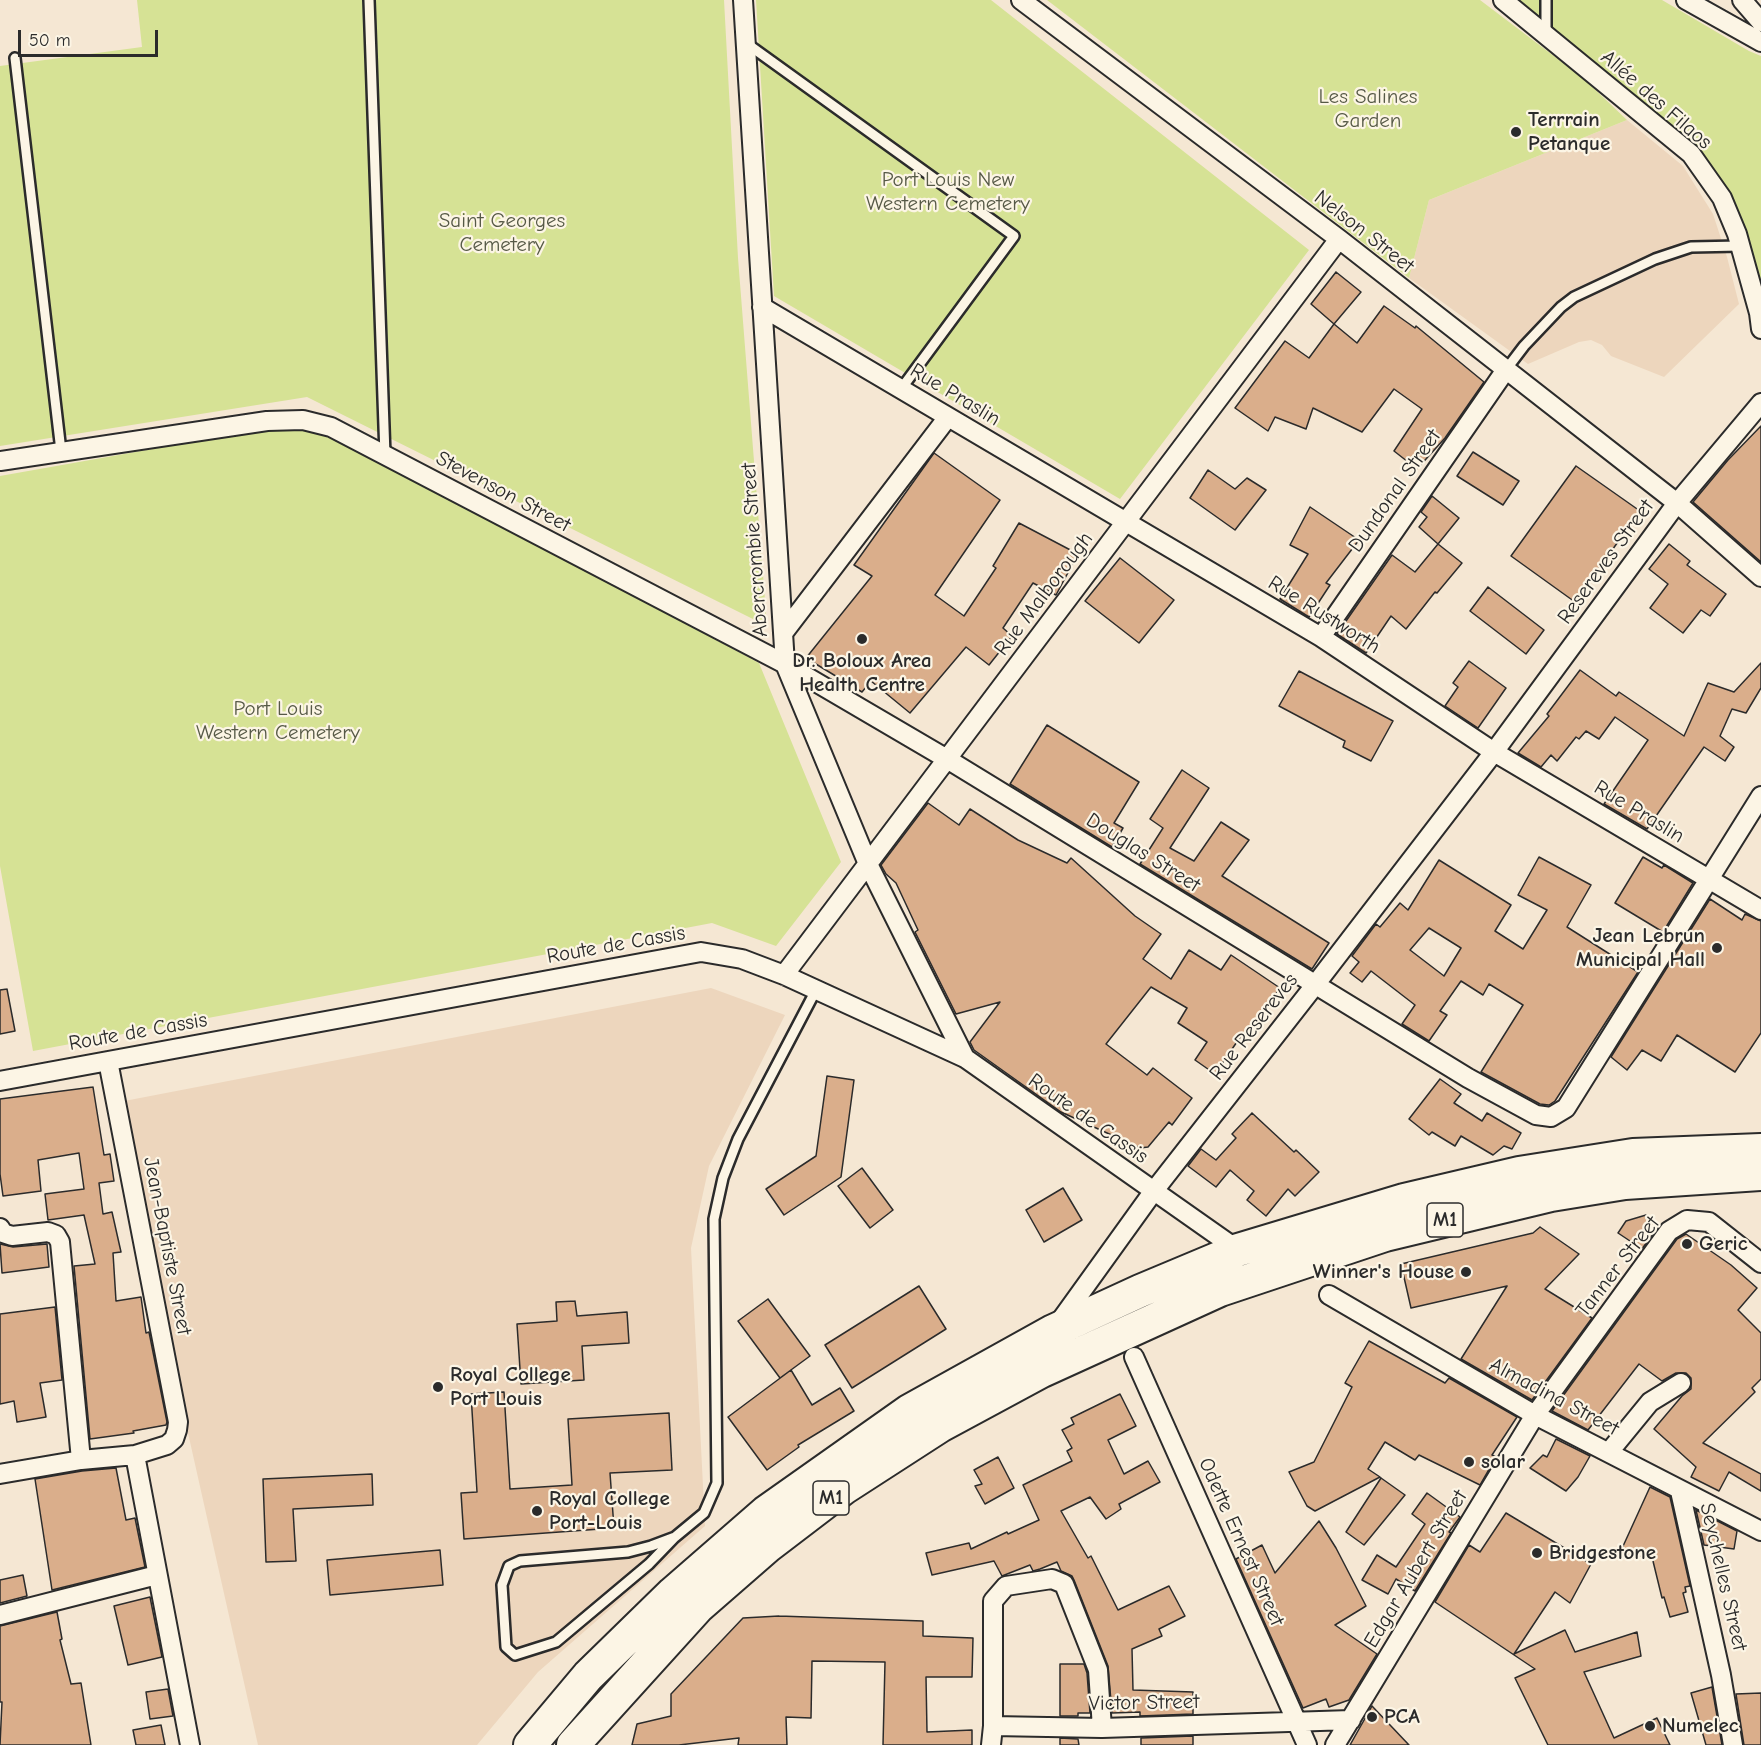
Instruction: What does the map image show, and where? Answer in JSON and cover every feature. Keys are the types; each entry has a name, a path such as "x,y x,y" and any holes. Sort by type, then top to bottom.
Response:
{"highway":[{"path":"1404,1200 1515,1162 1570,1151 1686,1134 1761,1130"},
{"name":"M1","path":"530,1745 588,1676 673,1593 766,1512 909,1411 1053,1331 1238,1250 1404,1200 1519,1173 1633,1155 1761,1150"},
{"name":"M1","path":"573,1745 699,1607 768,1546 844,1488 940,1426 1042,1371 1220,1290 1385,1234 1551,1195 1625,1183 1761,1174"},
{"path":"1625,1183 1761,1184"}],"street":[{"name":"Abercrombie Street","path":"743,0 785,664 868,864 965,1058"},
{"name":"Nelson Street","path":"1021,0 1339,239 1505,371 1677,503 1761,577"},
{"name":"Allée des Filaos","path":"1503,0 1691,154 1722,198 1740,246 1759,313 1761,329"},
{"path":"1686,0 1761,42"},
{"path":"1742,0 1761,22"},
{"name":"Rue Malborough","path":"784,975 1339,239"},
{"name":"Rue Praslin","path":"762,307 1126,522"},
{"name":"Dundonal Street","path":"1321,637 1505,371"},
{"name":"Resereves Street","path":"1494,752 1677,503 1761,403"},
{"path":"784,632 948,417"},
{"name":"Stevenson Street","path":"0,461 61,450 267,421 303,420 331,427 785,664 947,759"},
{"name":"Rue Rustworth","path":"1126,522 1321,637 1494,752"},
{"name":"Rue Praslin","path":"1494,752 1761,910"},
{"name":"Rue Resereves","path":"1053,1331 1153,1192 1494,752"},
{"name":"Douglas Street","path":"947,759 1315,985"},
{"path":"1315,985 1468,1078 1536,1115 1551,1117 1566,1108 1761,796"},
{"name":"Route de Cassis","path":"0,1081 701,952 742,958 965,1058 1238,1250"},
{"name":"Jean-Baptiste Street","path":"108,1060 178,1422 174,1439 167,1445 135,1455"},
{"name":"Tanner Street","path":"1535,1415 1669,1231 1687,1220 1709,1222 1761,1263"},
{"path":"0,1228 3,1233 12,1236 48,1232 56,1234 60,1242 81,1460"},
{"name":"Almadina Street","path":"1329,1295 1535,1415 1761,1531"},
{"name":"Odette Ernest Street","path":"1134,1357 1308,1745"},
{"path":"1609,1452 1650,1402 1681,1383"},
{"name":"Edgar Aubert Street","path":"1335,1745 1535,1415"},
{"path":"0,1474 81,1460 135,1455 190,1745"},
{"name":"Seychelles Street","path":"1680,1491 1721,1675 1733,1745"},
{"path":"0,1615 158,1575"},
{"path":"991,1745 993,1601 1006,1586 1052,1579 1064,1584 1098,1670 1102,1728"},
{"name":"Victor Street","path":"993,1726 1102,1728 1351,1720"}],"lane":[{"path":"369,0 385,455"},
{"path":"1546,0 1546,35"},
{"path":"745,43 1014,236 901,389"},
{"path":"15,58 61,450"},
{"path":"1505,371 1524,346 1561,307 1574,297 1654,259 1682,250 1740,246"},
{"path":"675,1537 628,1552 520,1562 509,1566 501,1585 506,1647 515,1654 556,1642 649,1564 675,1537 704,1513 717,1483 714,1219 723,1178 738,1139 816,990"}],"shaded area":[{"path":"1627,120 1683,166 1713,214 1739,304 1664,377 1611,356 1602,345 1591,340 1579,342 1528,364 1409,278 1429,200"},
{"name":"Royal College Port Louis","path":"711,988 785,1015 709,1166 691,1248 705,1526 538,1672 477,1745 258,1745 114,1103"}],"green space":[{"name":"Saint Georges Cemetery","path":"137,0 724,0 738,258 767,626 307,397 0,446 0,66 142,47"},
{"name":"Port Louis New Western Cemetery","path":"756,0 991,0 1309,250 1120,499 774,296"},
{"name":"Les Salines Garden","path":"1047,0 1480,0 1583,78 1627,120 1429,200 1409,278"},
{"path":"1518,0 1662,0 1761,56 1761,292 1743,223 1723,183 1701,151"},
{"name":"Port Louis Western Cemetery","path":"310,421 759,663 841,862 776,946 712,923 33,1051 0,866 0,476"}],"building":[{"path":"1336,272 1361,292 1334,324 1311,304"},
{"path":"1384,306 1415,328 1416,326 1484,382 1445,438 1417,469 1394,451 1422,409 1394,389 1362,432 1313,408 1306,429 1275,417 1268,431 1235,408 1285,341 1309,358 1334,324 1357,343"},
{"path":"1761,426 1761,562 1693,502 1728,460"},
{"path":"1473,452 1519,481 1503,505 1457,476"},
{"path":"934,453 1000,500 935,595 964,616 996,568 993,566 1019,523 1078,554 1056,595 1033,583 1003,628 1012,636 989,665 966,647 910,713 871,681 862,692 806,658 872,576 854,565"},
{"path":"1576,466 1640,511 1575,602 1511,556"},
{"path":"1208,470 1235,489 1247,478 1266,490 1235,530 1190,498"},
{"path":"1432,496 1459,518 1438,544 1419,527 1427,517 1421,512"},
{"path":"1310,507 1359,540 1326,583 1330,585 1309,617 1280,599 1308,554 1290,545"},
{"path":"1438,544 1462,563 1437,593 1435,592 1406,629 1391,616 1366,653 1337,634 1392,555 1415,572"},
{"path":"1669,544 1690,561 1687,565 1726,594 1710,616 1701,610 1683,633 1650,608 1668,584 1649,569"},
{"path":"1120,558 1174,600 1139,643 1085,601"},
{"path":"1488,587 1544,630 1526,654 1470,611"},
{"path":"1469,661 1506,688 1478,728 1445,706 1458,687 1453,683"},
{"path":"1761,663 1761,688 1746,713 1732,709 1720,736 1734,747 1725,761 1704,747 1647,829 1604,804 1648,740 1615,717 1599,739 1586,731 1579,739 1576,737 1557,761 1551,755 1541,767 1518,753 1549,716 1547,714 1580,670 1616,696 1619,692 1684,736 1708,683 1734,692"},
{"path":"1299,671 1393,721 1371,761 1343,747 1345,741 1279,706"},
{"path":"1047,725 1139,782 1114,823 1123,828 1112,847 1010,784"},
{"path":"1182,770 1209,788 1170,848 1194,861 1221,822 1249,840 1222,876 1329,943 1312,969 1140,864 1163,828 1150,819"},
{"path":"928,803 959,825 970,809 1018,840 1067,863 1071,858 1135,916 1161,934 1143,959 1171,979 1189,950 1221,970 1231,955 1280,988 1247,1035 1243,1033 1215,1074 1195,1060 1207,1042 1178,1023 1187,1008 1151,987 1106,1044 1147,1075 1153,1068 1192,1098 1172,1125 1169,1122 1148,1147 1140,1148 1061,1112 974,1050 970,1042 1000,1002 956,1014 915,932 918,930 896,883 886,874 881,865"},
{"path":"1539,857 1591,885 1567,927 1638,972 1555,1101 1549,1105 1540,1104 1481,1072 1523,1005 1489,984 1483,995 1461,981 1440,1011 1447,1015 1429,1041 1402,1024 1415,1005 1371,971 1362,982 1350,973 1359,962 1352,956 1376,924 1380,927 1400,903 1408,910 1439,860 1511,905 1495,931 1523,949 1547,910 1518,895","holes":["1429,928 1461,948 1444,976 1410,950"]},
{"path":"1643,857 1662,868 1664,865 1693,883 1663,932 1615,903"},
{"path":"1710,899 1742,920 1745,914 1761,921 1761,1033 1735,1072 1677,1035 1661,1061 1642,1050 1627,1070 1611,1057"},
{"path":"7,989 15,1031 0,1034 0,990"},
{"path":"827,1076 854,1080 841,1177 784,1215 766,1189 816,1156"},
{"path":"1440,1079 1461,1094 1454,1103 1482,1121 1487,1113 1521,1133 1512,1149 1504,1146 1493,1155 1461,1136 1455,1146 1432,1132 1429,1135 1409,1119"},
{"path":"93,1087 104,1155 110,1154 114,1181 99,1183 103,1214 112,1212 121,1252 113,1253 116,1301 141,1297 146,1333 149,1332 167,1422 166,1425 133,1431 134,1433 90,1439 74,1266 95,1264 84,1215 48,1220 45,1194 84,1189 79,1153 38,1160 41,1191 3,1196 0,1174 0,1099"},
{"path":"1252,1113 1319,1172 1295,1196 1288,1189 1266,1216 1247,1200 1254,1191 1230,1170 1216,1187 1188,1166 1201,1149 1216,1160 1236,1138 1232,1134"},
{"path":"862,1168 893,1210 870,1228 838,1186"},
{"path":"1063,1188 1082,1220 1044,1242 1026,1210"},
{"path":"1646,1215 1659,1225 1642,1249 1618,1233 1626,1221"},
{"path":"1540,1227 1579,1254 1545,1289 1592,1318 1532,1400 1461,1359 1507,1286 1411,1308 1401,1264 1533,1233"},
{"path":"1686,1234 1731,1265 1757,1288 1738,1310 1761,1333 1761,1379 1752,1388 1755,1392 1703,1443 1761,1474 1761,1491 1729,1472 1719,1491 1691,1477 1696,1467 1654,1429 1682,1396 1691,1389 1691,1378 1686,1373 1676,1373 1662,1381 1639,1364 1588,1430 1552,1411 1677,1239"},
{"path":"0,1244 13,1247 47,1244 49,1267 2,1273"},
{"path":"919,1286 946,1329 852,1388 825,1345"},
{"path":"768,1299 810,1356 780,1378 738,1321"},
{"path":"575,1301 577,1316 627,1312 629,1343 582,1346 584,1380 521,1384 517,1324 557,1321 556,1302"},
{"path":"55,1307 62,1380 40,1383 46,1417 17,1422 14,1401 0,1404 0,1314"},
{"path":"1369,1341 1445,1383 1449,1378 1517,1417 1492,1455 1496,1457 1480,1485 1419,1455 1415,1460 1385,1442 1368,1469 1380,1477 1315,1511 1307,1506 1289,1472 1314,1462 1352,1387 1345,1383"},
{"path":"791,1370 812,1405 840,1388 854,1411 798,1445 799,1447 767,1470 728,1417"},
{"path":"504,1392 510,1489 572,1485 568,1419 669,1413 672,1470 610,1473 614,1528 464,1539 461,1493 477,1492 471,1394"},
{"path":"1120,1394 1136,1426 1108,1440 1124,1474 1148,1461 1160,1482 1119,1504 1121,1509 1106,1519 1090,1497 1061,1511 1088,1558 1091,1556 1118,1610 1169,1586 1185,1616 1159,1629 1162,1636 1132,1649 1133,1690 1193,1692 1193,1714 1140,1716 1140,1712 1112,1713 1108,1666 1074,1580 1072,1576 1061,1571 1057,1562 1033,1571 1030,1565 1002,1576 994,1561 932,1575 926,1553 969,1543 971,1549 1039,1520 1023,1485 1072,1461 1067,1451 1072,1448 1062,1430 1074,1424 1071,1418"},
{"path":"1556,1439 1590,1456 1578,1477 1566,1491 1530,1468 1543,1455 1547,1457"},
{"path":"998,1457 1014,1488 985,1504 975,1486 982,1484 974,1470"},
{"path":"116,1468 126,1520 135,1518 145,1567 52,1590 35,1479"},
{"path":"372,1474 373,1505 293,1509 296,1561 266,1562 263,1479"},
{"path":"1381,1478 1405,1495 1364,1545 1346,1532"},
{"path":"1650,1487 1670,1497 1690,1586 1685,1587 1686,1592 1683,1593 1688,1612 1670,1617 1664,1597 1662,1598 1652,1557 1619,1555"},
{"path":"1427,1493 1460,1517 1415,1591 1396,1579 1388,1594 1362,1580 1377,1555 1396,1567 1425,1524 1412,1514"},
{"path":"1696,1510 1737,1531 1734,1549 1704,1545"},
{"path":"1506,1513 1591,1564 1570,1603 1555,1592 1514,1654 1565,1630 1575,1652 1637,1632 1641,1656 1584,1672 1614,1738 1657,1718 1670,1745 1548,1745 1515,1678 1535,1669 1435,1602 1469,1545 1480,1552"},
{"path":"1319,1521 1336,1548 1366,1606 1335,1625 1377,1654 1349,1700 1329,1707 1326,1699 1303,1708 1236,1559 1262,1545 1275,1573"},
{"path":"440,1550 443,1585 330,1595 327,1560"},
{"path":"23,1575 27,1596 0,1603 0,1580"},
{"path":"150,1597 162,1657 128,1665 114,1606"},
{"path":"57,1612 62,1639 60,1640 71,1684 81,1683 91,1745 0,1745 2,1702 0,1702 0,1626"},
{"path":"779,1616 923,1621 923,1636 973,1638 972,1677 926,1677 927,1732 972,1730 972,1745 883,1745 885,1662 812,1661 811,1718 786,1717 787,1745 738,1745 739,1738 679,1745 632,1745 637,1724 671,1716 671,1694 743,1618"},
{"path":"1060,1664 1084,1664 1087,1673 1090,1713 1060,1716"},
{"path":"1712,1687 1722,1745 1706,1745 1691,1693"},
{"path":"168,1689 173,1716 150,1719 146,1692"},
{"path":"1761,1693 1761,1745 1744,1745 1736,1694"},
{"name":"PCA","path":"1372,1706 1409,1745 1350,1745"},
{"path":"161,1725 165,1745 136,1745 133,1730"},
{"path":"1193,1736 1193,1745 1141,1745 1141,1738"},
{"path":"1060,1738 1078,1739 1079,1745 1060,1745"}],"place":[{"name":"Terrrain Petanque","path":"1516,132"},
{"name":"Dr. Boloux Area Health Centre","path":"862,639"},
{"name":"Jean Lebrun Municipal Hall","path":"1717,948"},
{"name":"Geric","path":"1687,1244"},
{"name":"Winner's House","path":"1466,1272"},
{"name":"Royal College Port Louis","path":"438,1387"},
{"name":"solar","path":"1469,1462"},
{"name":"Royal College Port-Louis","path":"537,1511"},
{"name":"Bridgestone","path":"1537,1553"},
{"name":"PCA","path":"1372,1717"},
{"name":"Numelec","path":"1650,1726"}]}
